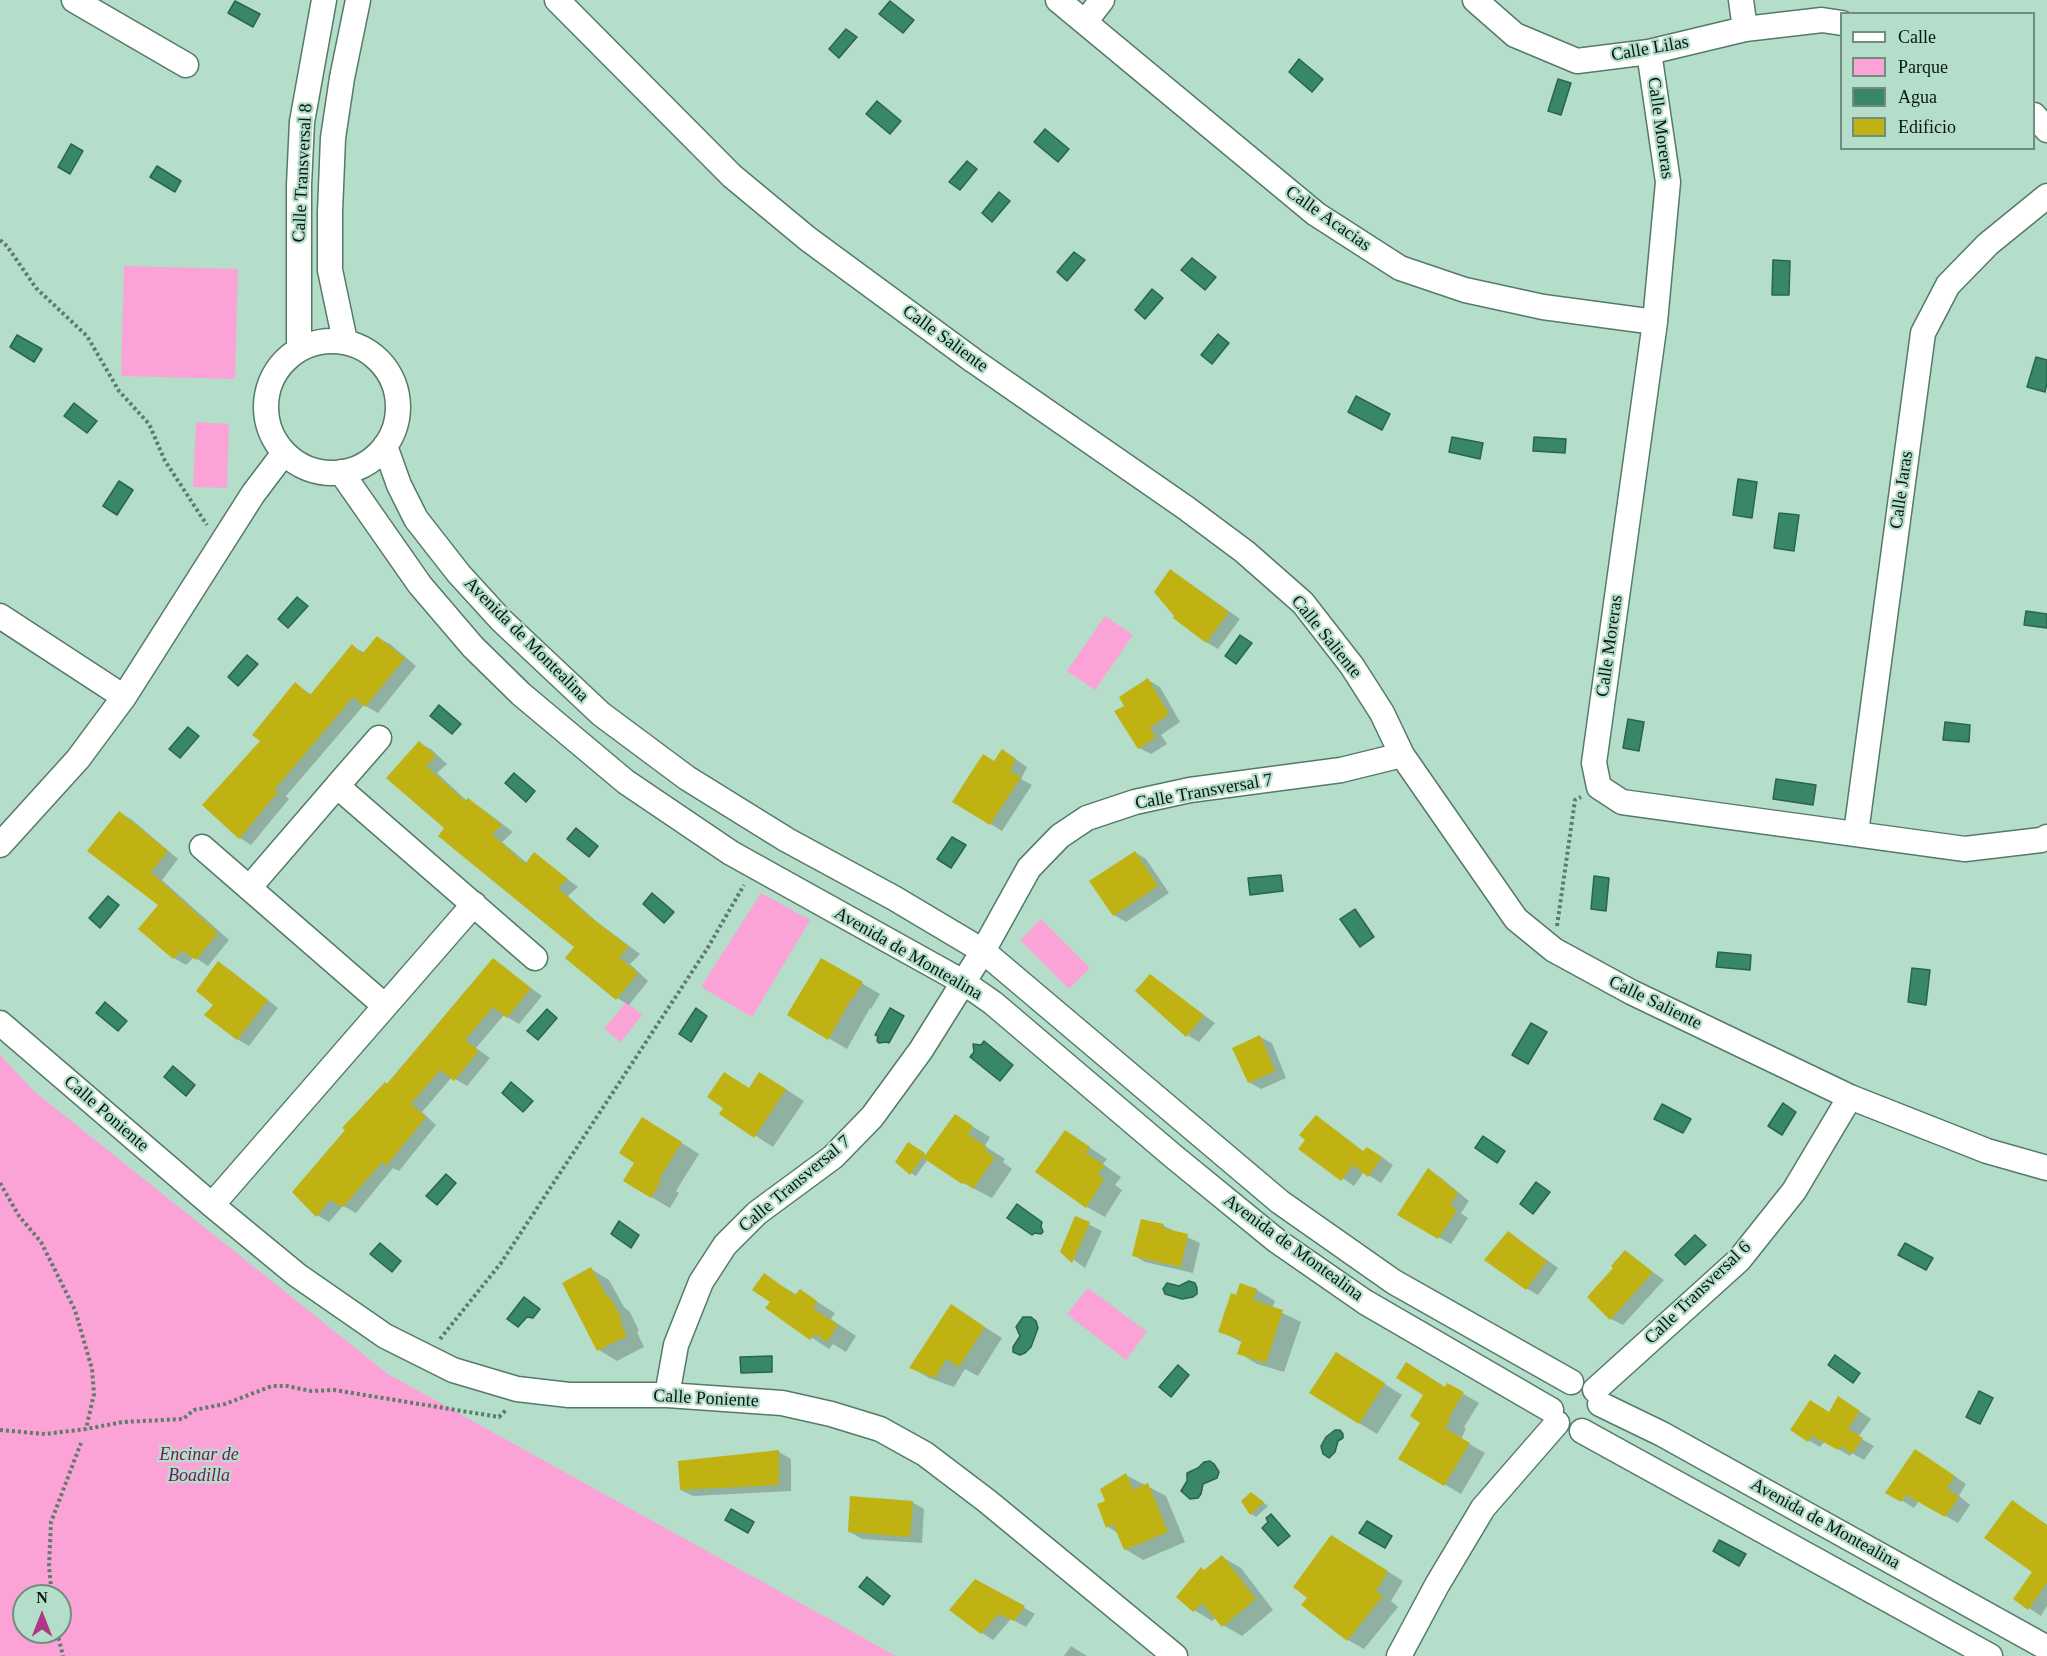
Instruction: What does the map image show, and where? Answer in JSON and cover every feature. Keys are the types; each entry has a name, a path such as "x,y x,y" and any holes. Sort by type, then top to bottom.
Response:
{"street":[{"path":"74,0 186,65"},
{"name":"Calle Transversal 8","path":"299,348 299,185 302,122 324,0"},
{"name":"Calle Transversal 8","path":"345,342 330,270 330,212 333,138 357,0"},
{"name":"Calle Saliente","path":"557,0 732,176 808,239 974,361 1186,508 1245,552 1303,603 1364,685 1382,713 1402,755 1516,919 1554,950 1631,992 1850,1097 1987,1151 2047,1168"},
{"name":"Calle Acacias","path":"1058,0 1316,214 1400,268 1465,290 1543,307 1655,322"},
{"path":"1084,22 1102,0"},
{"name":"Calle Lilas","path":"1475,0 1515,35 1577,61 1649,52 1745,29 1822,20 1840,23"},
{"path":"1741,0 1745,29"},
{"name":"Calle Moreras","path":"1599,787 1594,763 1655,322 1668,182 1649,52"},
{"path":"2035,116 2047,130"},
{"name":"Calle Jaras","path":"1856,833 1923,333 1948,285 1988,244 2047,196"},
{"path":"321,341 345,342 369,352 388,371 397,396 396,422 385,446 373,459 341,472 320,472 300,465 284,453 268,427 265,397 276,369 299,348 321,341"},
{"name":"Avenida de Montealina","path":"385,446 399,485 416,519 459,574 516,635 601,714 687,778 787,840 894,898 983,951 1280,1202 1394,1282 1571,1382"},
{"path":"0,845 78,759 124,697 253,494 284,453"},
{"name":"Avenida de Montealina","path":"341,472 420,585 473,647 521,694 626,782 730,853 963,982 993,1004 1277,1241 1365,1302 1554,1417"},
{"path":"0,616 124,697"},
{"path":"249,888 379,738"},
{"name":"Calle Transversal 7","path":"668,1395 675,1345 701,1282 725,1245 757,1213 833,1157 872,1117 921,1050 983,951 1029,868 1060,836 1087,818 1134,802 1190,790 1341,770 1402,755"},
{"path":"337,786 535,958"},
{"path":"1599,787 1622,802 1965,849 2040,840 2047,837"},
{"path":"202,847 386,1006"},
{"path":"212,1205 474,904"},
{"name":"Calle Poniente","path":"0,1023 297,1275 385,1336 453,1370 517,1389 568,1395 668,1395 782,1403 831,1414 880,1429 926,1454 987,1501 1174,1656"},
{"name":"Calle Transversal 6","path":"1597,1397 1739,1260 1794,1191 1850,1097"},
{"path":"1571,1382 1588,1385 1597,1397 1600,1412 1596,1420 1582,1431 1573,1431 1554,1417 1551,1400 1563,1385 1571,1382"},
{"name":"Avenida de Montealina","path":"1597,1397 2047,1648"},
{"path":"1399,1656 1437,1585 1483,1508 1554,1417"},
{"name":"Avenida de Montealina","path":"1582,1431 1990,1656"}],"path":[{"path":"0,240 7,246 36,288 87,336 119,391 149,424 165,461 220,546"},
{"path":"1554,950 1575,800 1599,787"},
{"path":"426,1356 501,1263 706,949 755,867"},
{"path":"0,1183 19,1216 41,1242 75,1310 92,1369 94,1394 86,1429"},
{"path":"0,1430 45,1434 123,1422 183,1419 194,1410 225,1404 272,1386 287,1386 311,1391 334,1390 498,1417 517,1401 517,1389"},
{"path":"51,1584 49,1566 51,1522 81,1443"}],"green space":[{"path":"124,266 238,269 235,379 121,376"},
{"path":"196,422 229,424 227,488 193,487"},
{"path":"1105,616 1133,635 1095,690 1067,671"},
{"path":"761,893 810,920 752,1017 701,987"},
{"path":"1041,919 1090,968 1069,989 1020,940"},
{"path":"626,1002 642,1015 621,1042 604,1029"},
{"name":"Encinar de Boadilla","path":"0,1055 35,1092 388,1374 896,1656 0,1656"},
{"path":"1088,1288 1147,1332 1126,1360 1067,1314"}],"water":[{"path":"235,1 260,14 253,27 228,13"},
{"path":"890,1 914,20 903,33 879,14"},
{"path":"846,29 857,37 839,58 829,49"},
{"path":"1299,59 1323,79 1312,92 1289,72"},
{"path":"1558,79 1571,83 1561,115 1548,111"},
{"path":"877,101 901,121 890,134 866,114"},
{"path":"1045,129 1069,149 1058,162 1034,142"},
{"path":"71,144 83,151 70,174 58,167"},
{"path":"967,161 977,169 960,190 949,182"},
{"path":"157,166 181,181 175,192 150,177"},
{"path":"999,192 1010,201 992,222 982,213"},
{"path":"1074,252 1085,260 1067,281 1057,272"},
{"path":"1192,258 1216,277 1205,290 1181,270"},
{"path":"1773,260 1790,261 1789,295 1772,295"},
{"path":"1152,289 1163,298 1145,319 1135,310"},
{"path":"1218,334 1229,343 1212,364 1201,355"},
{"path":"17,335 42,349 34,362 10,347"},
{"path":"2036,357 2047,360 2045,392 2027,387"},
{"path":"1356,396 1390,414 1382,430 1348,412"},
{"path":"74,403 97,421 87,433 64,416"},
{"path":"1452,437 1483,443 1480,459 1449,452"},
{"path":"1534,437 1566,439 1565,453 1533,451"},
{"path":"1738,479 1757,482 1752,518 1733,515"},
{"path":"119,481 133,490 117,515 103,506"},
{"path":"1779,513 1799,515 1794,551 1774,548"},
{"path":"297,597 308,606 288,628 278,619"},
{"path":"2026,611 2047,614 2047,628 2024,625"},
{"path":"1240,635 1252,643 1236,664 1225,656"},
{"path":"247,655 258,664 238,686 228,677"},
{"path":"439,705 461,724 452,734 430,716"},
{"path":"1628,719 1644,722 1639,751 1623,748"},
{"path":"1945,722 1970,725 1969,742 1943,740"},
{"path":"188,727 199,736 180,758 169,749"},
{"path":"514,773 535,791 526,802 505,783"},
{"path":"1776,779 1816,785 1813,805 1773,799"},
{"path":"576,828 598,846 589,857 567,839"},
{"path":"952,837 966,845 951,868 937,859"},
{"path":"1281,875 1283,891 1250,895 1248,878"},
{"path":"1594,876 1609,878 1606,911 1591,909"},
{"path":"652,893 674,912 664,923 643,904"},
{"path":"108,896 119,905 100,928 89,918"},
{"path":"1355,909 1374,937 1360,947 1340,919"},
{"path":"1718,952 1751,955 1750,970 1716,967"},
{"path":"1912,968 1930,970 1926,1005 1908,1002"},
{"path":"105,1002 127,1021 118,1031 96,1013"},
{"path":"696,1008 707,1016 691,1042 679,1034"},
{"path":"890,1008 904,1016 889,1043 879,1043 878,1036 875,1035"},
{"path":"547,1009 557,1018 538,1040 527,1031"},
{"path":"1531,1023 1547,1032 1528,1064 1512,1055"},
{"path":"984,1041 1013,1065 1000,1081 970,1057 974,1052 973,1044 981,1045"},
{"path":"173,1066 195,1085 186,1096 164,1077"},
{"path":"511,1082 533,1101 523,1112 502,1093"},
{"path":"1783,1103 1796,1112 1782,1135 1768,1126"},
{"path":"1662,1104 1691,1119 1683,1133 1654,1119"},
{"path":"1483,1136 1505,1151 1497,1163 1475,1148"},
{"path":"446,1174 456,1183 437,1205 426,1196"},
{"path":"1536,1182 1550,1192 1533,1214 1520,1204"},
{"path":"1017,1204 1042,1222 1043,1232 1041,1234 1032,1235 1007,1218"},
{"path":"619,1221 639,1235 631,1248 611,1234"},
{"path":"1695,1235 1706,1245 1685,1265 1675,1255"},
{"path":"380,1243 401,1261 392,1272 370,1254"},
{"path":"1905,1243 1933,1258 1926,1270 1898,1255"},
{"path":"1189,1281 1195,1283 1197,1288 1197,1294 1193,1297 1182,1299 1165,1294 1163,1289 1167,1283 1179,1286"},
{"path":"524,1297 540,1309 533,1318 527,1317 518,1327 507,1319"},
{"path":"1023,1317 1031,1317 1036,1321 1038,1328 1031,1347 1020,1355 1013,1352 1013,1347 1020,1336 1016,1327"},
{"path":"1835,1355 1860,1373 1853,1383 1828,1365"},
{"path":"772,1356 772,1372 741,1373 740,1357"},
{"path":"1178,1365 1189,1375 1171,1397 1159,1387"},
{"path":"1979,1391 1993,1398 1980,1424 1966,1417"},
{"path":"1335,1430 1340,1430 1343,1438 1338,1441 1335,1452 1329,1458 1323,1454 1321,1446 1326,1437"},
{"path":"1210,1461 1219,1472 1217,1478 1203,1484 1198,1498 1190,1499 1181,1491 1187,1481 1187,1473 1204,1462"},
{"path":"731,1509 754,1522 748,1533 725,1520"},
{"path":"1271,1514 1290,1536 1278,1546 1262,1528 1268,1522 1266,1518"},
{"path":"1367,1521 1392,1536 1385,1548 1359,1533"},
{"path":"1719,1540 1746,1554 1739,1566 1713,1551"},
{"path":"867,1577 890,1596 883,1605 859,1587"}],"building":[{"path":"1170,569 1229,612 1206,643 1173,618 1174,616 1154,592"},
{"path":"377,636 405,658 365,707 353,697 275,789 278,792 239,839 202,805 260,741 252,735 295,682 310,695 352,644 362,654"},
{"path":"1148,678 1169,714 1150,728 1156,737 1138,749 1114,711 1124,706 1119,697"},
{"path":"419,741 436,756 426,766 465,801 468,798 502,825 492,834 525,864 534,852 568,879 558,888 584,912 629,947 619,957 638,973 616,1000 565,958 574,947 438,836 444,828 386,778"},
{"path":"1002,749 1016,759 1010,771 1021,777 990,825 952,802 983,754 994,761"},
{"path":"119,811 168,851 151,872 218,933 196,960 182,951 173,959 138,929 158,905 87,851"},
{"path":"1135,851 1158,886 1113,916 1089,881"},
{"path":"493,958 531,988 507,1018 493,1007 465,1040 479,1051 454,1081 440,1070 411,1104 426,1117 386,1166 382,1162 343,1207 330,1200 316,1217 292,1192 345,1130 342,1128 385,1082 387,1084"},
{"path":"821,958 863,982 828,1040 787,1015"},
{"path":"218,961 268,1000 237,1040 204,1015 213,1005 196,991"},
{"path":"1150,974 1204,1015 1186,1037 1135,991"},
{"path":"1260,1035 1275,1071 1248,1083 1232,1048"},
{"path":"724,1072 749,1088 759,1072 786,1089 754,1138 719,1114 723,1108 707,1097"},
{"path":"955,1114 973,1126 968,1134 987,1147 985,1151 995,1157 973,1189 923,1158"},
{"path":"1316,1115 1363,1151 1367,1147 1382,1157 1368,1177 1353,1165 1341,1181 1298,1149 1305,1140 1299,1135"},
{"path":"642,1117 682,1142 659,1179 661,1181 651,1198 623,1181 634,1163 619,1153"},
{"path":"1065,1130 1090,1147 1086,1153 1104,1165 1098,1174 1104,1179 1086,1208 1035,1172"},
{"path":"908,1142 925,1153 910,1175 895,1162"},
{"path":"1428,1168 1458,1193 1450,1205 1457,1210 1438,1239 1397,1215"},
{"path":"1075,1216 1090,1222 1072,1263 1060,1252"},
{"path":"1141,1219 1164,1224 1163,1228 1188,1234 1181,1267 1132,1256"},
{"path":"1508,1231 1547,1261 1526,1290 1484,1260"},
{"path":"1625,1250 1653,1272 1610,1320 1587,1297 1613,1268 1611,1266"},
{"path":"591,1267 606,1295 612,1300 627,1336 597,1351 562,1283"},
{"path":"764,1273 795,1295 800,1289 817,1301 813,1308 838,1325 827,1342 815,1334 810,1340 765,1308 770,1302 752,1290"},
{"path":"1240,1283 1257,1289 1253,1300 1283,1310 1266,1363 1237,1354 1242,1340 1218,1332 1231,1293 1236,1295"},
{"path":"951,1304 985,1327 959,1367 946,1359 935,1378 909,1368"},
{"path":"1336,1352 1385,1383 1359,1424 1309,1393"},
{"path":"1406,1362 1445,1387 1447,1383 1464,1392 1445,1428 1470,1443 1444,1486 1398,1459 1420,1423 1410,1416 1423,1395 1396,1378"},
{"path":"1838,1396 1860,1411 1848,1429 1863,1438 1852,1454 1841,1446 1838,1450 1812,1436 1808,1442 1790,1430 1810,1400 1829,1412"},
{"path":"1915,1449 1955,1476 1947,1488 1959,1497 1945,1517 1906,1495 1901,1502 1885,1493"},
{"path":"779,1450 779,1485 680,1490 678,1461"},
{"path":"1126,1473 1133,1490 1148,1483 1168,1532 1124,1550 1113,1524 1106,1528 1097,1504 1105,1501 1100,1489"},
{"path":"1251,1492 1264,1502 1250,1515 1241,1501"},
{"path":"850,1496 913,1501 910,1537 848,1532"},
{"path":"2012,1500 2047,1525 2047,1583 2028,1610 2013,1599 2032,1572 1984,1538"},
{"path":"1331,1535 1388,1571 1376,1591 1383,1596 1347,1641 1301,1605 1307,1598 1293,1587"},
{"path":"1222,1555 1256,1599 1222,1627 1202,1603 1193,1612 1176,1597 1201,1567 1204,1570"},
{"path":"975,1579 1025,1606 1014,1621 998,1614 981,1634 949,1610"}]}
